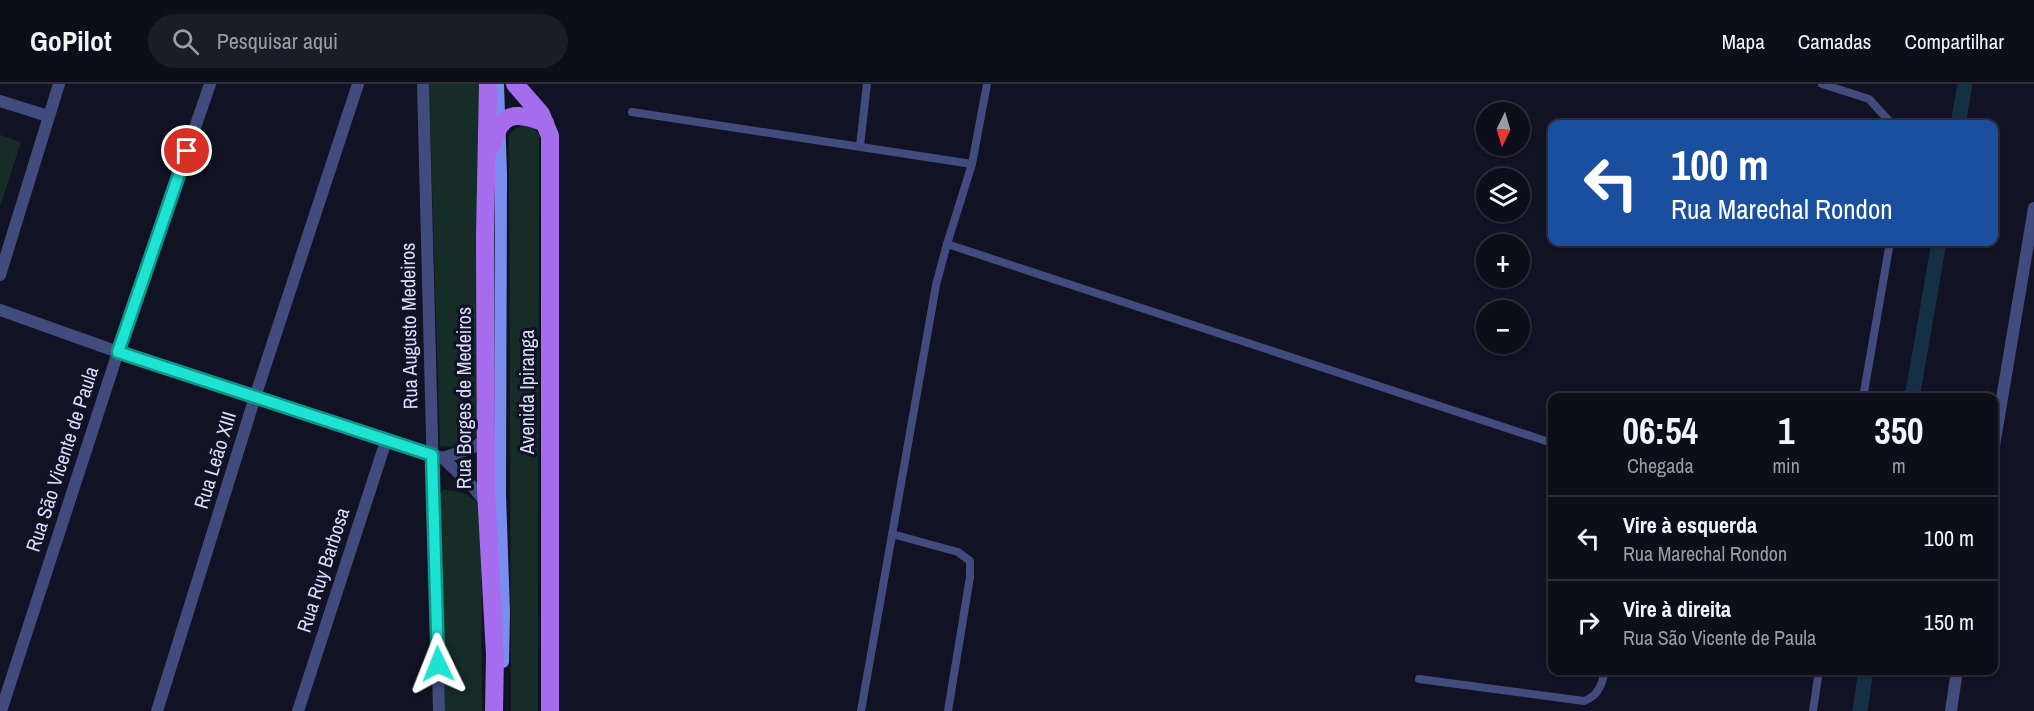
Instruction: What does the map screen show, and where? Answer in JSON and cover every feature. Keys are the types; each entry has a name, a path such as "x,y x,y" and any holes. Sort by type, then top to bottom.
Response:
{"main road":[{"name":"Rua Borges de Medeiros","path":"486,711 488,611 492,575 486,435 485,236 488,84"},
{"name":"Rua Borges de Medeiros","path":"498,84 501,122 500,495 504,612 502,711"},
{"name":"Avenida Ipiranga","path":"515,84 535,105 550,136 550,711"},
{"path":"486,435 491,405 493,334 491,147 501,122 511,116 520,115 545,123"},
{"path":"492,575 495,655 494,711"}],"street":[{"path":"0,274 59,84"},
{"name":"Rua São Vicente de Paula","path":"1,711 118,352 210,84"},
{"name":"Rua Leão XIII","path":"157,711 255,397 358,84"},
{"name":"Rua Augusto Medeiros","path":"423,84 438,457 439,711"},
{"path":"0,101 48,116"},
{"path":"1998,422 2034,208"},
{"path":"0,310 118,352 438,457 473,487 488,505"},
{"path":"438,457 470,449 486,435"},
{"name":"Rua Ruy Barbosa","path":"298,711 386,441"},
{"path":"1951,711 1956,675"}],"lane":[{"path":"860,146 867,84"},
{"path":"861,711 936,285 972,164 987,84"},
{"path":"1822,84 1869,99 1888,120"},
{"path":"633,112 972,164"},
{"path":"947,244 1548,442"},
{"path":"1864,393 1889,246"},
{"path":"892,534 958,552 970,561 970,577 948,711"},
{"path":"1419,679 1584,701 1593,698 1602,685 1604,675"},
{"path":"1813,711 1819,675"},
{"path":"1582,711 1584,701"}],"green space":[{"path":"429,84 480,84 480,432 471,440 457,446 440,446"},
{"path":"523,125 533,126 539,135 538,711 511,711 509,135"},
{"path":"0,135 21,142 0,207"},
{"path":"443,490 466,494 481,510 482,711 445,711 438,494"}],"waterway":[{"path":"1959,120 1965,84"},
{"path":"1913,393 1938,246"},
{"path":"1860,711 1865,675"}],"route":[{"path":"187,151 118,352 432,455 438,664"}]}
